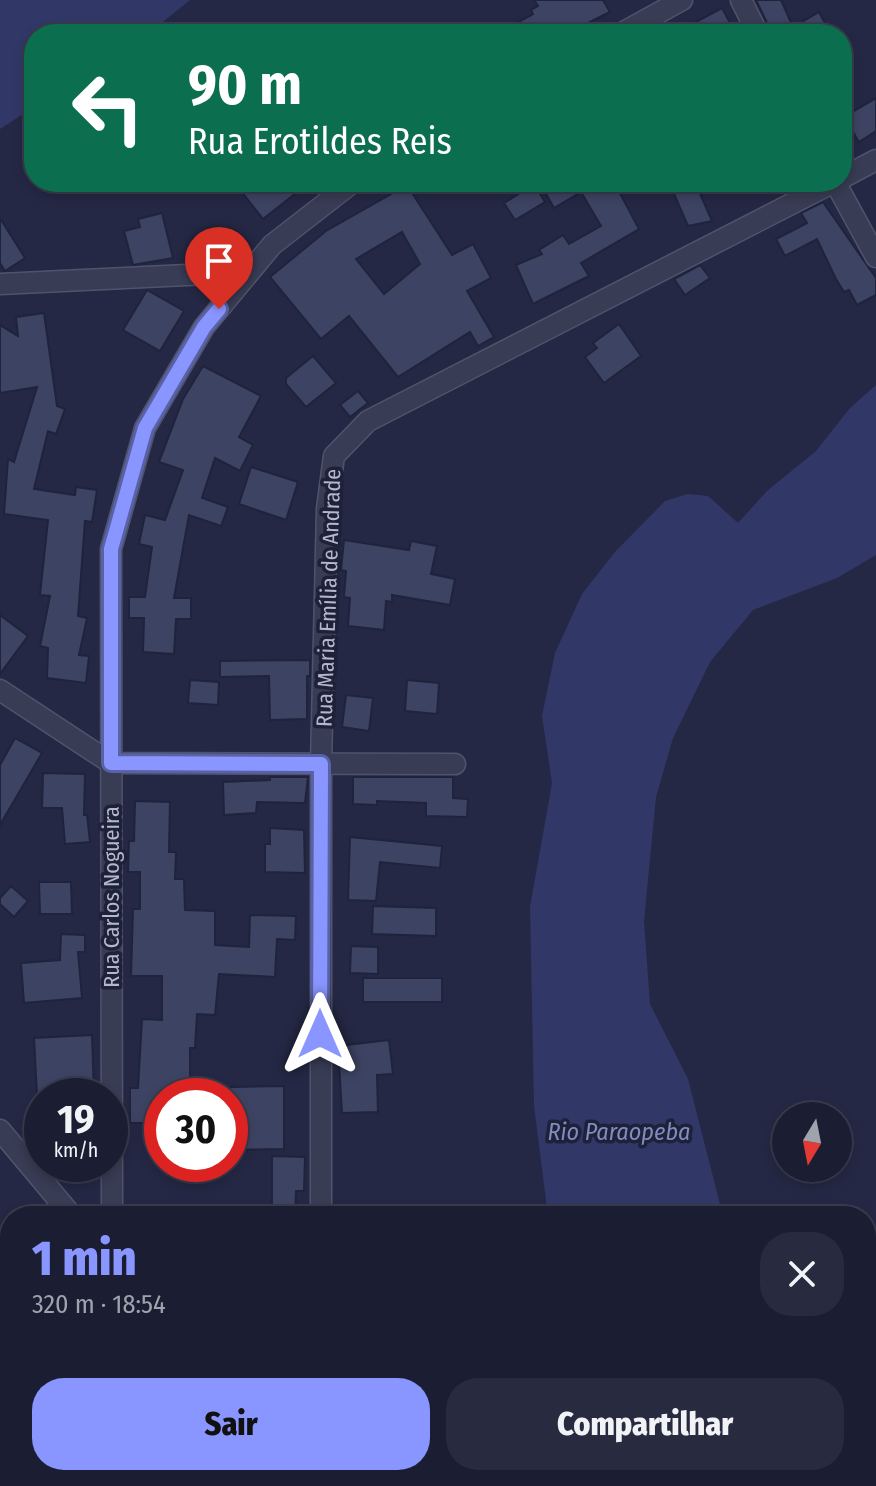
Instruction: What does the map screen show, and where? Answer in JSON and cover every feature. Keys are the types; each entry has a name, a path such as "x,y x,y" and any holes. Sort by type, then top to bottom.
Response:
{"street":[{"path":"638,24 682,0"},
{"path":"741,0 753,24"},
{"path":"852,173 876,160"},
{"name":"Rua Carlos Nogueira","path":"112,1206 111,549 145,428 204,327 272,245 340,192"},
{"name":"Rua Maria Emília de Andrade","path":"321,1206 321,764 327,509 334,456 368,421 815,192"},
{"path":"840,192 876,257"},
{"path":"0,284 249,272"},
{"path":"0,690 111,763 455,764"},
{"path":"0,1130 64,1206"}],"water":[{"path":"0,0 190,0 160,24 24,24 24,113 0,129"},
{"name":"Rio Paraopeba","path":"876,385 876,555 837,578 753,610 710,662 673,738 656,797 644,921 650,1004 688,1079 720,1206 547,1206 534,1106 530,907 552,783 542,716 555,653 582,594 615,552 665,501 688,494 708,496 738,523 767,491 816,451 850,408"}],"building":[{"path":"534,0 603,0 610,12 586,24 515,24 533,14 531,10 538,6"},
{"path":"756,0 781,0 792,24 768,24"},
{"path":"722,8 731,24 695,24"},
{"path":"819,12 826,24 798,24"},
{"path":"876,98 876,131 859,142 852,130 852,112"},
{"path":"242,192 297,192 263,219"},
{"path":"395,192 412,192 452,255 473,244 491,278 467,291 494,337 478,346 470,332 398,377 349,316 321,339 270,277 326,231","holes":["402,232 420,264 384,294 356,259"]},
{"path":"521,192 539,192 545,202 515,220 504,203"},
{"path":"545,192 581,192 554,208"},
{"path":"581,192 619,192 639,229 581,263 589,276 533,304 516,265 542,254 539,250 563,235 569,244 601,226"},
{"path":"673,192 699,192 712,221 688,226"},
{"path":"823,202 876,278 876,295 857,305 849,290 844,292 836,279 817,239 785,256 776,239 807,223 801,213"},
{"path":"162,213 173,258 133,265 124,231 140,227 138,219"},
{"path":"0,218 25,258 5,271 0,263"},
{"path":"700,265 710,278 685,295 674,279"},
{"path":"147,290 184,311 160,351 123,330"},
{"path":"44,313 57,406 65,409 56,434 48,431 34,489 75,495 76,487 97,490 92,522 85,521 78,616 87,618 79,655 89,656 86,683 47,678 48,648 40,646 50,596 40,595 48,520 4,514 8,459 14,462 37,387 0,393 0,325 18,336 16,317"},
{"path":"619,324 641,356 604,383 585,357 597,348 593,343"},
{"path":"313,356 336,383 306,407 286,384 286,378"},
{"path":"203,366 261,396 239,437 253,445 240,471 215,458 202,498 228,507 221,526 189,515 174,598 191,598 191,619 176,619 174,654 143,652 144,618 129,618 129,597 145,597 152,547 139,544 145,515 165,520 183,470 159,462 183,399"},
{"path":"358,391 368,403 350,417 340,405"},
{"path":"251,467 298,482 286,520 239,504"},
{"path":"344,540 409,550 411,541 437,546 431,574 455,579 450,605 392,595 392,602 386,601 384,630 348,626 350,598 344,597 346,571 341,570"},
{"path":"0,615 28,636 0,674"},
{"path":"310,660 307,719 270,720 269,676 220,677 220,661"},
{"path":"190,680 219,682 218,705 188,703"},
{"path":"407,680 439,683 437,714 405,711"},
{"path":"346,695 373,698 369,731 342,727"},
{"path":"15,738 42,753 0,825 0,765"},
{"path":"43,773 85,774 84,815 87,815 90,842 65,844 62,808 42,808"},
{"path":"270,777 308,777 305,803 257,802 256,813 224,815 223,782 270,780"},
{"path":"353,777 453,777 453,798 468,799 467,817 426,816 426,803 377,801 377,805 353,804"},
{"path":"135,801 170,802 169,852 176,852 175,879 184,879 185,910 215,911 215,945 249,947 250,915 296,916 295,940 277,939 275,977 219,974 215,1015 197,1014 195,1048 190,1048 190,1078 144,1078 144,1123 130,1123 130,1088 138,1088 142,1019 162,1020 162,976 131,976 133,909 140,909 140,872 128,872 129,841 134,841"},
{"path":"270,828 304,830 305,873 265,872 265,844 270,844"},
{"path":"350,837 442,846 440,868 380,862 376,901 348,900"},
{"path":"39,882 71,882 72,914 40,914"},
{"path":"11,886 28,901 14,917 0,904 0,898"},
{"path":"373,906 436,908 436,936 372,934"},
{"path":"61,934 85,935 85,952 78,952 82,998 24,1003 21,963 60,960"},
{"path":"351,946 378,947 378,974 350,973"},
{"path":"363,978 442,978 442,1002 363,1002"},
{"path":"92,1035 93,1078 36,1078 34,1038"},
{"path":"389,1040 393,1074 377,1075 378,1112 342,1113 338,1046"},
{"path":"284,1086 284,1149 248,1150 248,1087"},
{"path":"272,1156 305,1157 304,1191 296,1191 295,1206 272,1206"}],"route":[{"path":"219,309 204,327 145,428 111,549 111,763 321,764 320,1034"}]}
